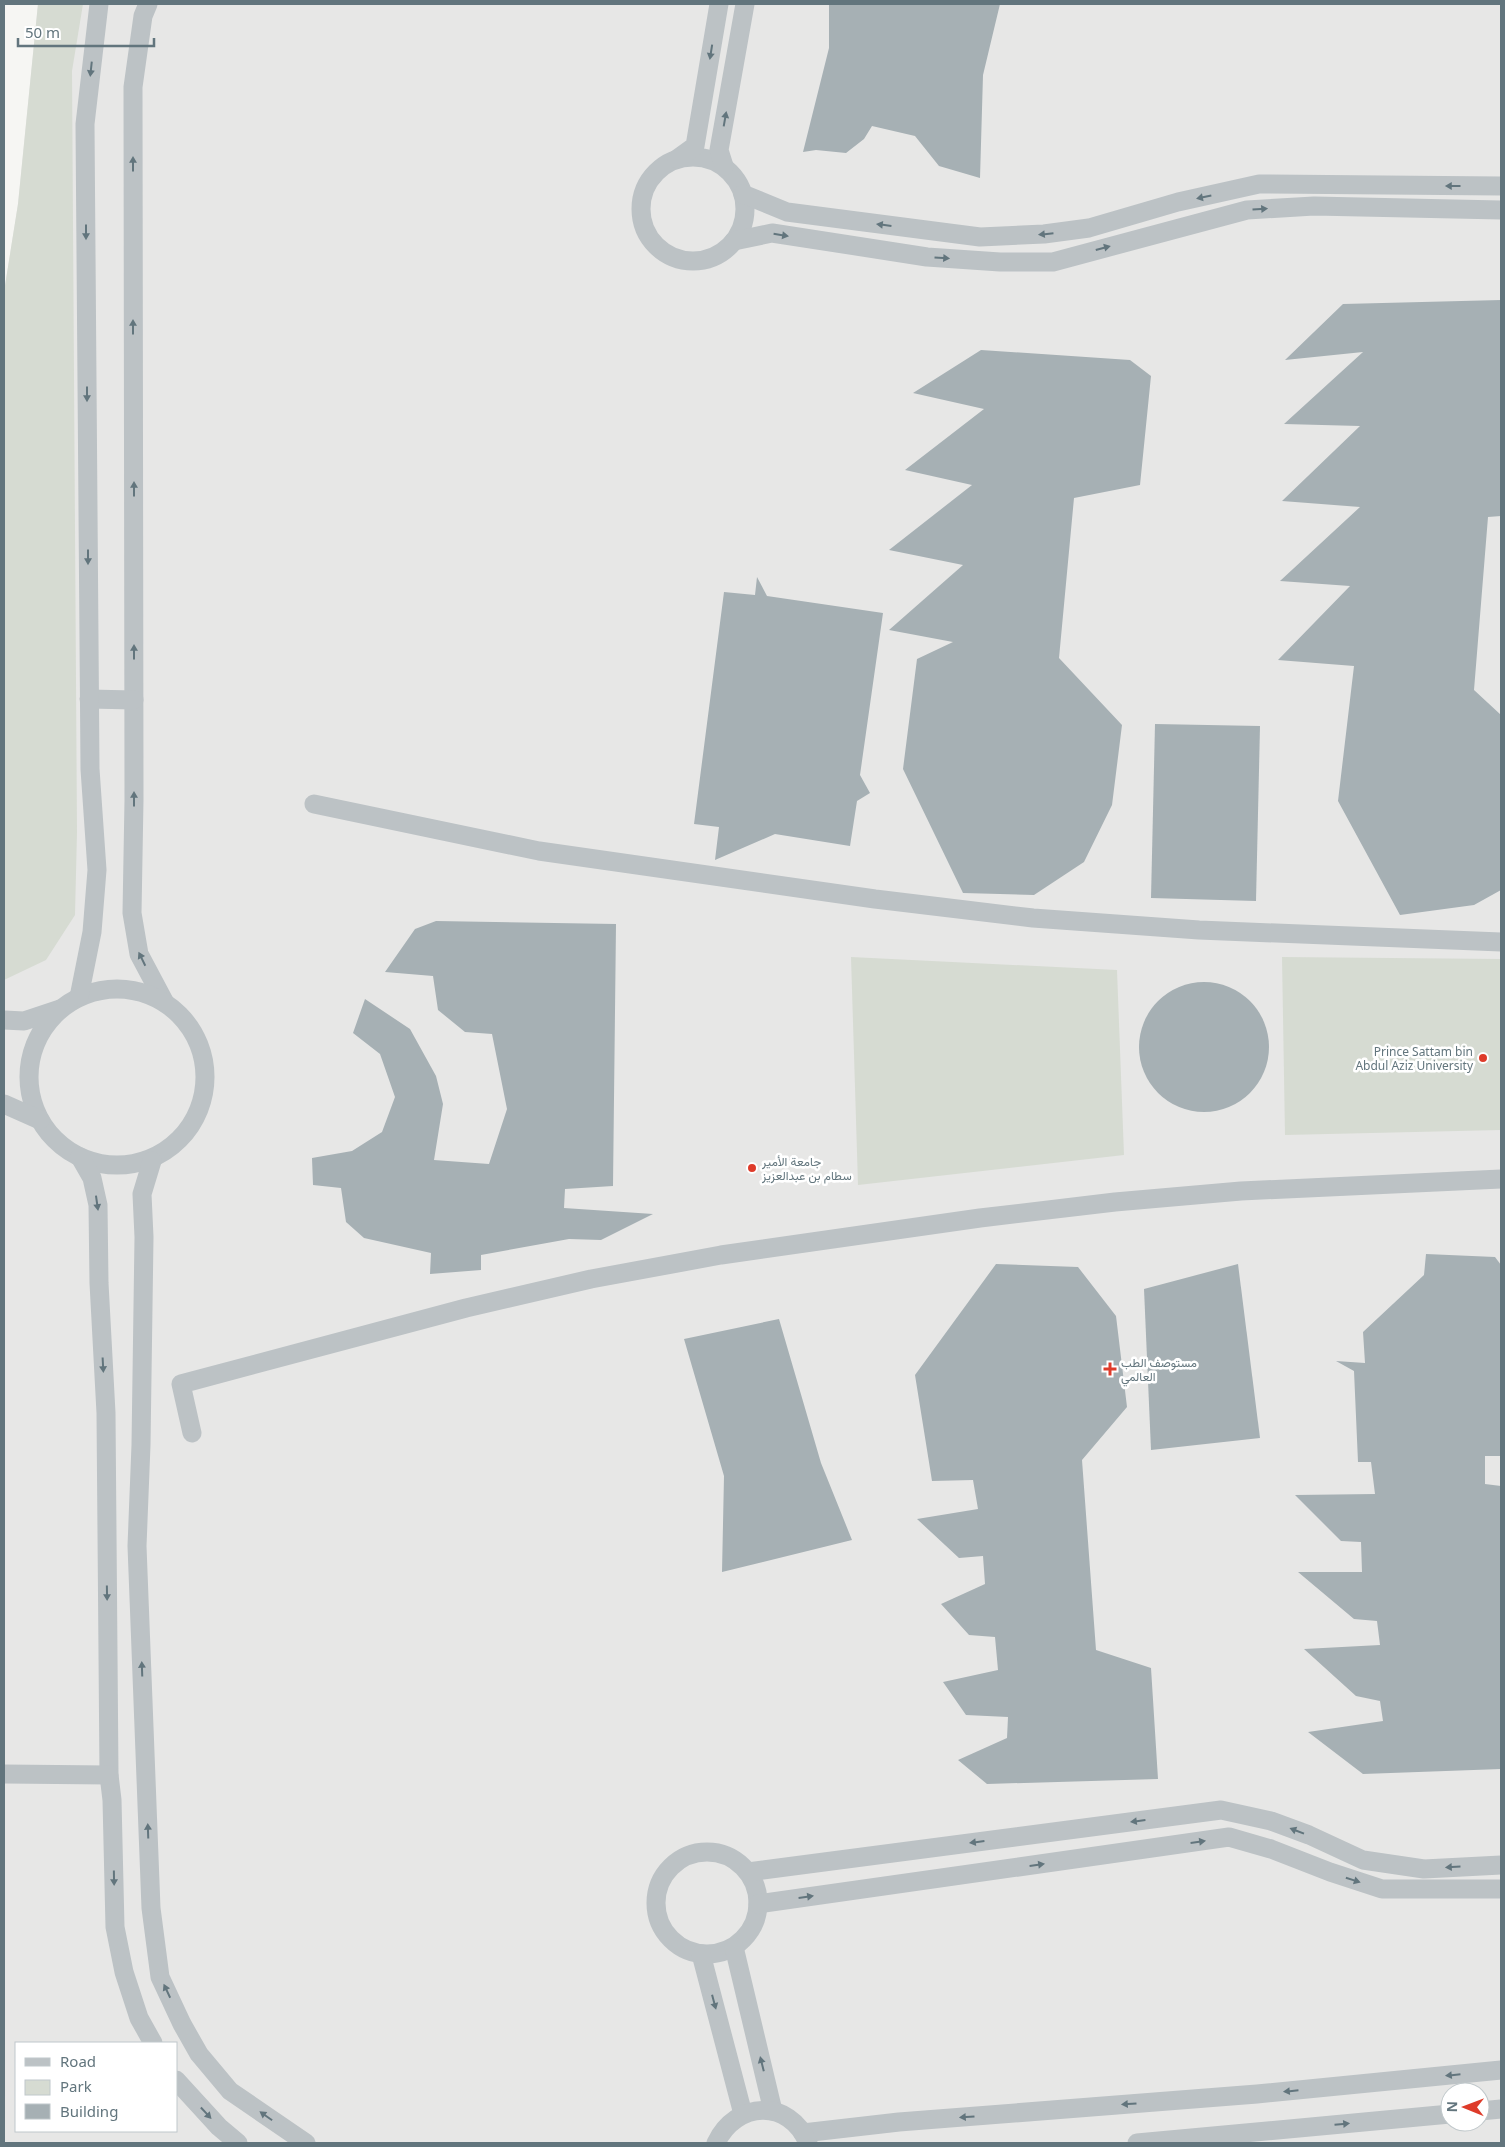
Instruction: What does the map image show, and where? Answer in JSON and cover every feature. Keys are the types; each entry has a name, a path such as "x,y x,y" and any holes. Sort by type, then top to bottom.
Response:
{"street":[{"path":"79,997 92,932 97,870 90,769 85,124 99,4"},
{"path":"61,1008 41,1032 31,1060 30,1091 40,1120 58,1142 80,1157 106,1165 152,1161 178,1141 194,1119 204,1095 205,1068 198,1043 185,1020 165,1002 139,954 132,914 134,700 133,87 143,16 148,4"},
{"path":"676,159 692,156 709,159 724,166 735,178 742,194 745,210 742,226 734,241 721,252 706,259 688,261 672,256 657,246 646,232 642,215 642,197 649,181 661,168 695,146 719,4"},
{"path":"724,166 719,150 745,4"},
{"path":"742,194 786,212 980,237 1044,234 1089,228 1178,202 1259,184 1501,186"},
{"path":"734,241 772,233 927,257 1000,262 1053,262 1247,210 1314,206 1501,210"},
{"path":"89,699 134,700"},
{"path":"314,804 539,851 874,898 1033,918 1199,930 1501,942"},
{"path":"4,1020 24,1020 61,1008 79,997 108,989 138,991 165,1002"},
{"path":"4,1104 40,1120"},
{"path":"80,1157 92,1178 98,1205 99,1283 106,1413 109,1775 112,1800 115,1927 124,1972 136,2009 152,2042"},
{"path":"152,1161 142,1194 144,1237 142,1445 137,1546 150,1908 160,1977 182,2024 199,2054 230,2091 306,2143"},
{"path":"192,1432 181,1384 466,1308 591,1279 721,1256 980,1218 1115,1202 1241,1191 1501,1179"},
{"path":"107,1544 137,1546"},
{"path":"4,1774 109,1775"},
{"path":"748,1872 1221,1810 1271,1821 1309,1835 1363,1860 1424,1869 1501,1865"},
{"path":"758,1904 1229,1837 1271,1849 1330,1872 1382,1889 1501,1889"},
{"path":"703,1852 720,1853 736,1860 748,1872 756,1887 758,1904 755,1921 751,1929 734,1947 718,1954 701,1954 685,1950 671,1940 661,1927 656,1911 656,1894 662,1878 672,1865 687,1856 703,1852"},
{"path":"734,1947 773,2111"},
{"path":"701,1954 743,2114"},
{"path":"716,2143 726,2126 743,2114 758,2110 773,2111 785,2116 795,2123 805,2138 908,2122 1257,2094 1501,2070"},
{"path":"178,2082 219,2127 238,2143"},
{"path":"1137,2143 1440,2115"}],"shaded area":[{"name":"جامعة الأمير سطام بن عبدالعزيز","path":"38,4 1501,4 1501,2143 4,2143 4,292 18,204"}],"green space":[{"path":"38,4 83,4 72,71 77,832 75,915 46,960 4,980 4,292 18,204"},
{"path":"851,957 1117,970 1124,1155 858,1185"},
{"path":"1282,957 1501,959 1501,1130 1285,1135"}],"building":[{"path":"829,4 1000,4 983,75 980,178 939,166 915,136 872,126 864,139 846,153 816,150 803,152 829,48"},
{"path":"1501,300 1501,516 1488,517 1474,690 1501,715 1501,890 1474,905 1400,915 1338,801 1354,666 1278,660 1350,586 1280,581 1360,507 1282,501 1360,426 1284,424 1363,352 1285,360 1343,304"},
{"path":"981,350 1130,360 1151,376 1140,485 1074,498 1059,658 1122,725 1112,805 1084,862 1034,895 963,893 903,769 917,659 953,642 889,630 963,565 889,550 972,485 905,470 984,409 913,393"},
{"path":"757,577 767,596 883,613 860,775 870,793 857,801 850,846 775,834 715,860 719,827 694,824 724,592 755,595"},
{"path":"1155,724 1260,726 1256,901 1151,898"},
{"path":"436,921 616,924 613,1186 565,1189 564,1208 653,1214 601,1240 569,1239 481,1255 481,1270 430,1274 431,1253 364,1238 346,1222 341,1188 313,1185 312,1158 352,1151 382,1132 395,1097 380,1054 353,1033 365,999 410,1029 436,1076 443,1104 434,1160 489,1164 507,1109 492,1034 465,1032 438,1010 433,976 385,972 415,929"},
{"path":"1204,982 1217,983 1229,987 1250,1001 1264,1022 1268,1034 1268,1060 1264,1072 1250,1093 1229,1107 1217,1111 1204,1112 1191,1111 1179,1107 1158,1093 1144,1072 1140,1060 1139,1047 1140,1034 1144,1022 1158,1001 1179,987 1191,983"},
{"path":"1426,1254 1495,1257 1501,1265 1501,1456 1485,1456 1485,1484 1501,1486 1501,1769 1363,1774 1308,1732 1383,1721 1380,1701 1356,1696 1304,1649 1380,1645 1377,1621 1354,1619 1298,1572 1362,1572 1361,1542 1341,1541 1295,1495 1375,1494 1371,1462 1358,1462 1354,1371 1336,1361 1365,1363 1363,1332 1424,1275"},
{"path":"996,1264 1078,1267 1116,1316 1127,1407 1082,1460 1096,1650 1151,1668 1158,1779 987,1784 958,1760 1007,1738 1008,1717 966,1715 943,1682 998,1670 995,1637 969,1635 941,1604 985,1584 983,1556 959,1558 917,1519 978,1509 973,1480 932,1481 915,1375"},
{"path":"1238,1264 1260,1438 1151,1450 1144,1289"},
{"path":"779,1319 821,1463 852,1540 722,1572 724,1476 684,1339"}],"place":[{"name":"Prince Sattam bin Abdul Aziz University","path":"1483,1058"},
{"name":"جامعة الأمير سطام بن عبدالعزيز","path":"752,1168"},
{"name":"مستوصف الطب العالمي","path":"1110,1369"}]}
